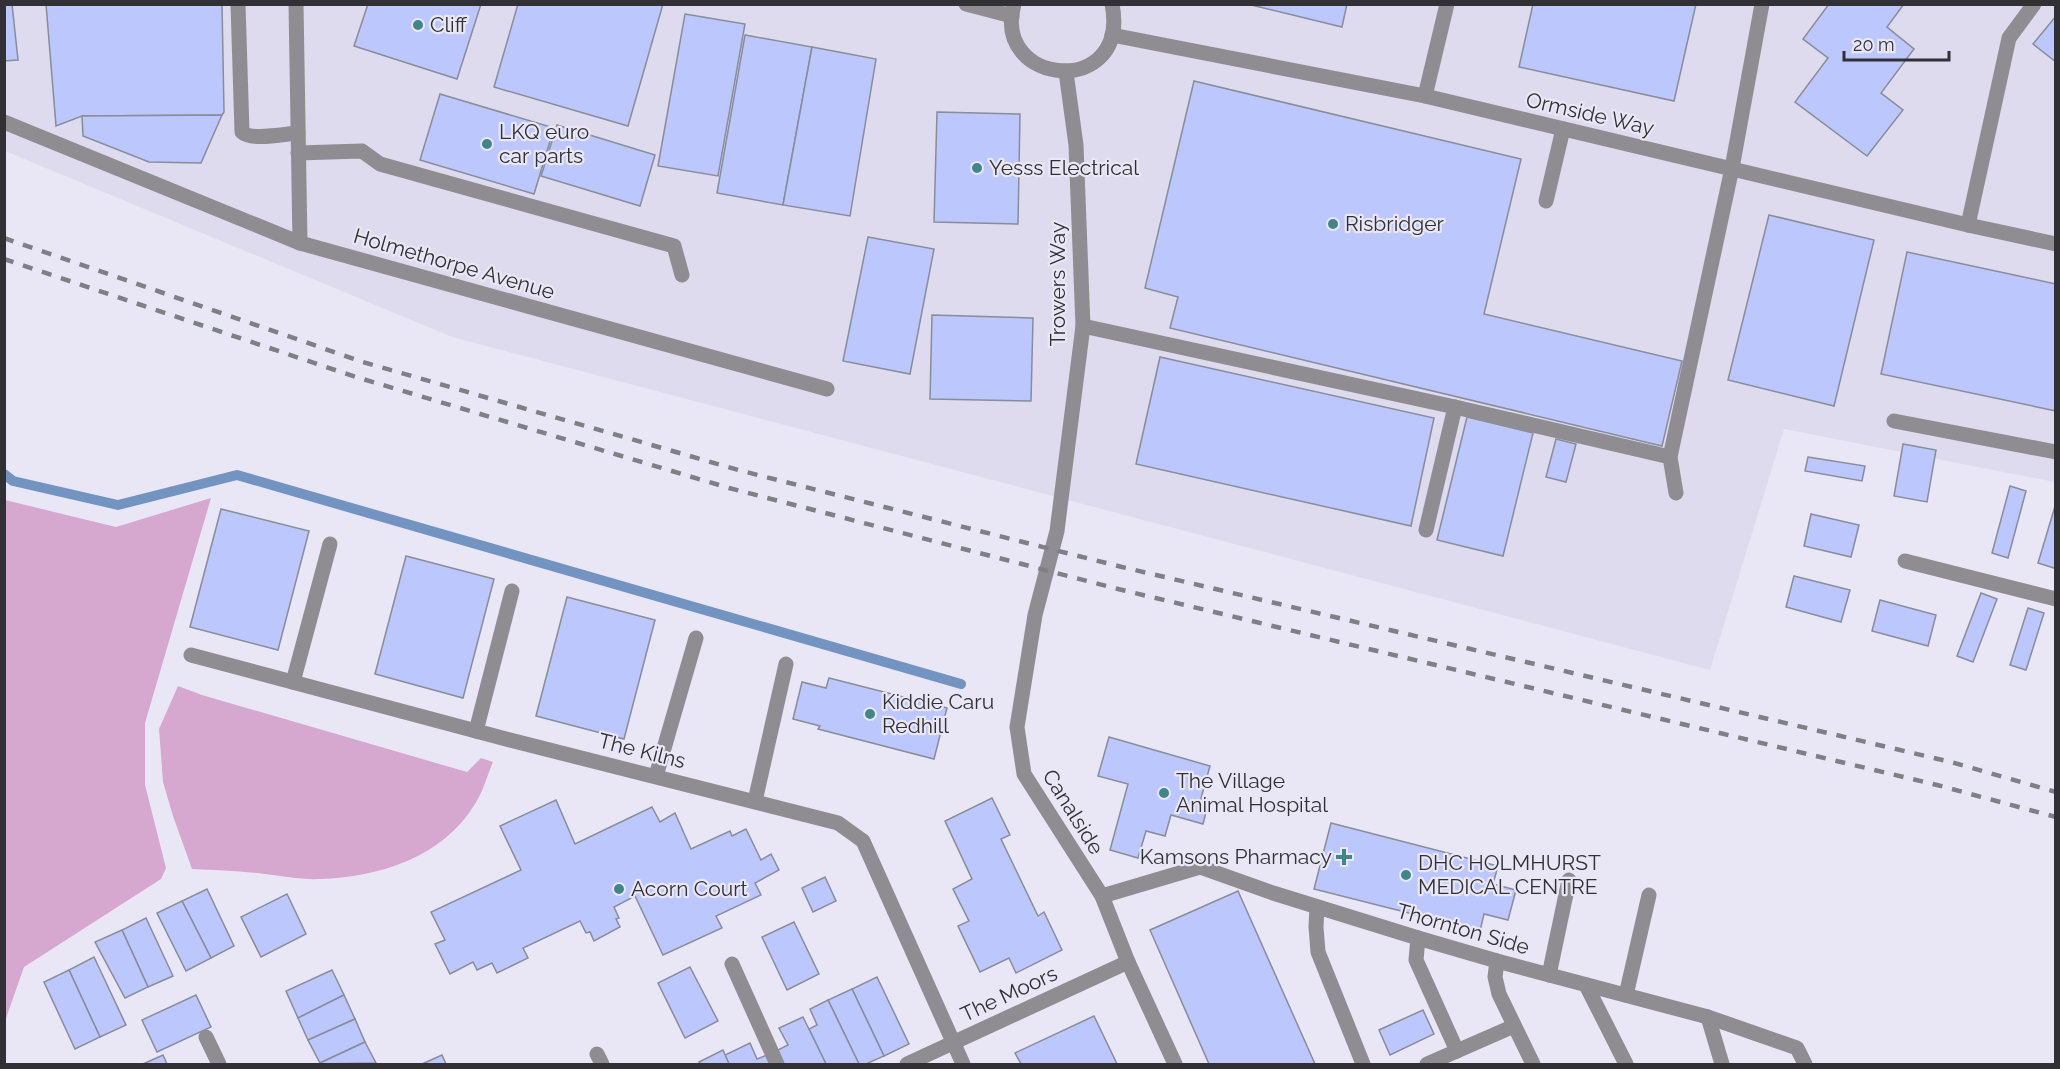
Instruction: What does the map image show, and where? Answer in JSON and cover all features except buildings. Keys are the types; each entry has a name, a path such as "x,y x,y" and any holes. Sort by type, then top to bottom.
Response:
{"street":[{"path":"238,4 242,132 246,136 253,137 298,133"},
{"path":"296,4 300,243"},
{"path":"966,4 1013,10 1013,34 1020,50 1033,62 1049,70 1066,72 1078,70 1100,57 1108,46 1114,18 1112,4"},
{"path":"1425,96 1447,4"},
{"path":"1676,493 1670,457 1732,168 1762,4"},
{"path":"1968,225 2009,38 2034,4"},
{"name":"Ormside Way","path":"1112,35 1425,96 2055,244"},
{"name":"Trowers Way","path":"1056,531 1083,326 1076,145 1066,72"},
{"name":"Holmethorpe Avenue","path":"4,122 300,243 827,389"},
{"path":"1546,201 1563,129"},
{"path":"298,153 362,151 380,164 674,246 682,275"},
{"path":"1083,326 1455,407 1670,457"},
{"path":"1426,530 1455,407"},
{"path":"1894,421 2055,452"},
{"name":"Canalside","path":"1056,531 1035,615 1017,727 1024,774 1102,896 1128,962 1175,1065"},
{"path":"293,682 330,544"},
{"path":"1905,561 2055,599"},
{"path":"476,730 512,591"},
{"path":"656,776 696,638"},
{"name":"The Kilns","path":"192,655 838,823 863,841 963,1065"},
{"path":"755,801 786,664"},
{"name":"Thornton Side","path":"1102,896 1200,867 1317,907 1418,938 1708,1017 1797,1048 1805,1065"},
{"path":"1549,975 1569,880"},
{"path":"1626,995 1649,895"},
{"path":"1317,907 1318,952 1362,1065"},
{"path":"1418,938 1416,960 1457,1051"},
{"path":"1497,961 1495,977 1499,994 1533,1065"},
{"name":"The Moors","path":"907,1065 1128,962"},
{"path":"732,964 777,1065"},
{"path":"1586,985 1626,1065"},
{"path":"1708,1017 1722,1065"},
{"path":"1433,1063 1514,1026"},
{"path":"206,1037 219,1065"}],"shaded area":[{"path":"4,5 2055,5 2055,482 1784,429 1710,670 452,337 5,151"},
{"path":"211,498 145,723 145,785 166,868 161,879 24,967 5,1021 5,500 116,527"},
{"path":"178,686 467,772 481,758 493,762 478,799 461,823 427,851 386,869 364,874 313,879 192,869 163,782 159,729"}],"waterway":[{"path":"4,474 13,481 118,505 237,475 961,684"}],"railway":[{"path":"4,238 363,362 742,471 1122,567 1951,762 2056,792"},
{"path":"4,259 356,377 729,488 1118,589 1937,785 2056,817"}],"place":[{"name":"Cliff","path":"418,25"},
{"name":"LKQ euro car parts","path":"487,144"},
{"name":"Yesss Electrical","path":"977,168"},
{"name":"Risbridger","path":"1333,224"},
{"name":"Kiddie Caru Redhill","path":"870,714"},
{"name":"The Village Animal Hospital","path":"1164,793"},
{"name":"Kamsons Pharmacy","path":"1344,857"},
{"name":"DHC HOLMHURST MEDICAL CENTRE","path":"1406,875"},
{"name":"Acorn Court","path":"619,889"}]}
